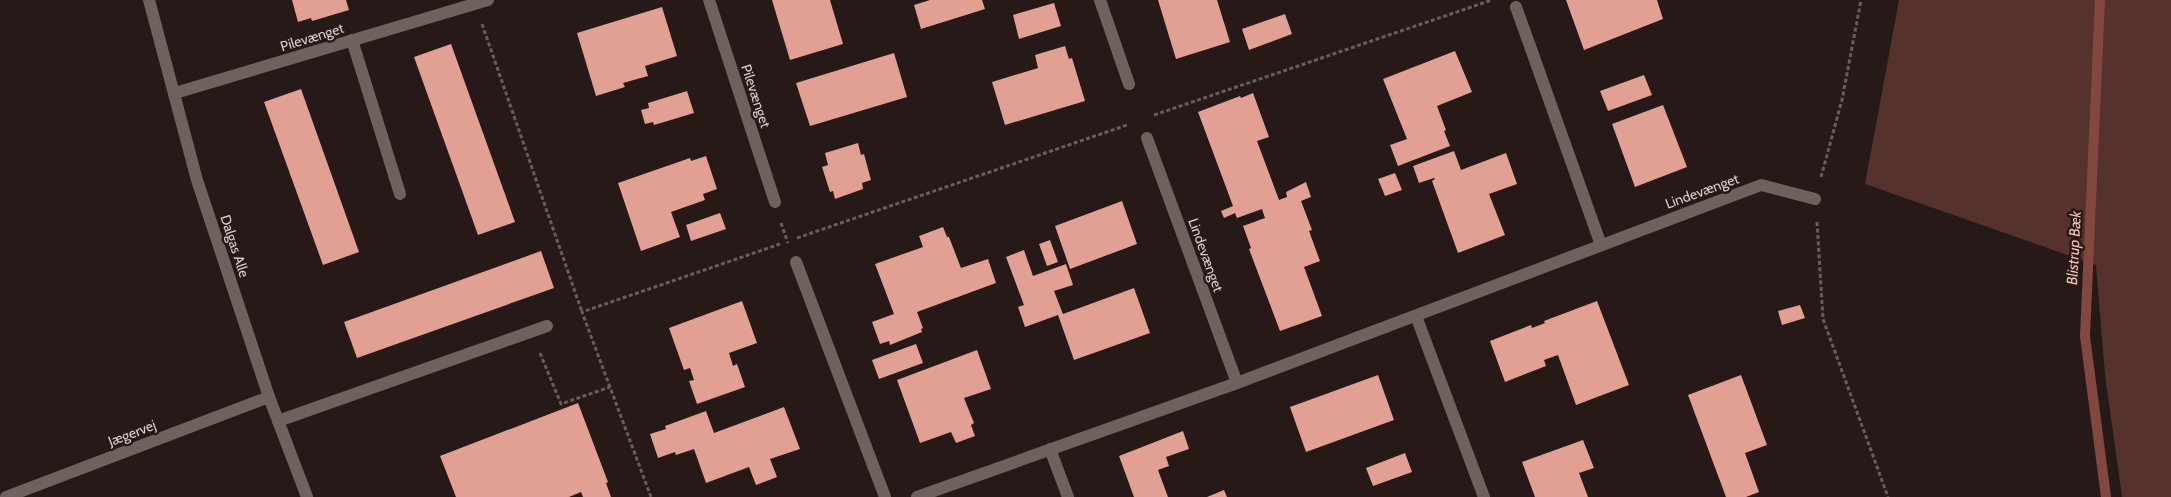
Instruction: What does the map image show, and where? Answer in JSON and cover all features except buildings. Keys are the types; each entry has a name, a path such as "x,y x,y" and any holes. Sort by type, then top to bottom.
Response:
{"street":[{"name":"Dalgas Alle","path":"149,0 197,180 269,397 307,497"},
{"name":"Pilevænget","path":"175,93 352,40 457,4 475,4 488,0"},
{"name":"Pilevænget","path":"709,0 774,202"},
{"path":"1100,0 1129,84"},
{"path":"1516,7 1601,245"},
{"path":"352,40 400,194"},
{"name":"Lindevænget","path":"1146,138 1237,383"},
{"name":"Lindevænget","path":"917,497 1237,383 1761,185 1815,199"},
{"path":"796,262 885,497"},
{"path":"1416,316 1484,497"},
{"path":"278,421 547,326"},
{"name":"Jægervej","path":"6,497 269,397"},
{"path":"1050,449 1068,497"}],"path":[{"path":"582,312 1492,0"},
{"path":"1861,0 1842,100 1815,199 1823,319 1888,497"},
{"path":"475,4 582,312 651,497"},
{"path":"1142,120 1146,138"},
{"path":"774,202 787,242 796,262"},
{"path":"532,331 561,404 610,387"}],"shaded area":[{"path":"1899,0 2171,0 2171,497 2122,497 2105,375 2096,265 1865,184"}],"waterway":[{"name":"Blistrup Bæk","path":"2100,0 2085,336 2106,497"}]}
